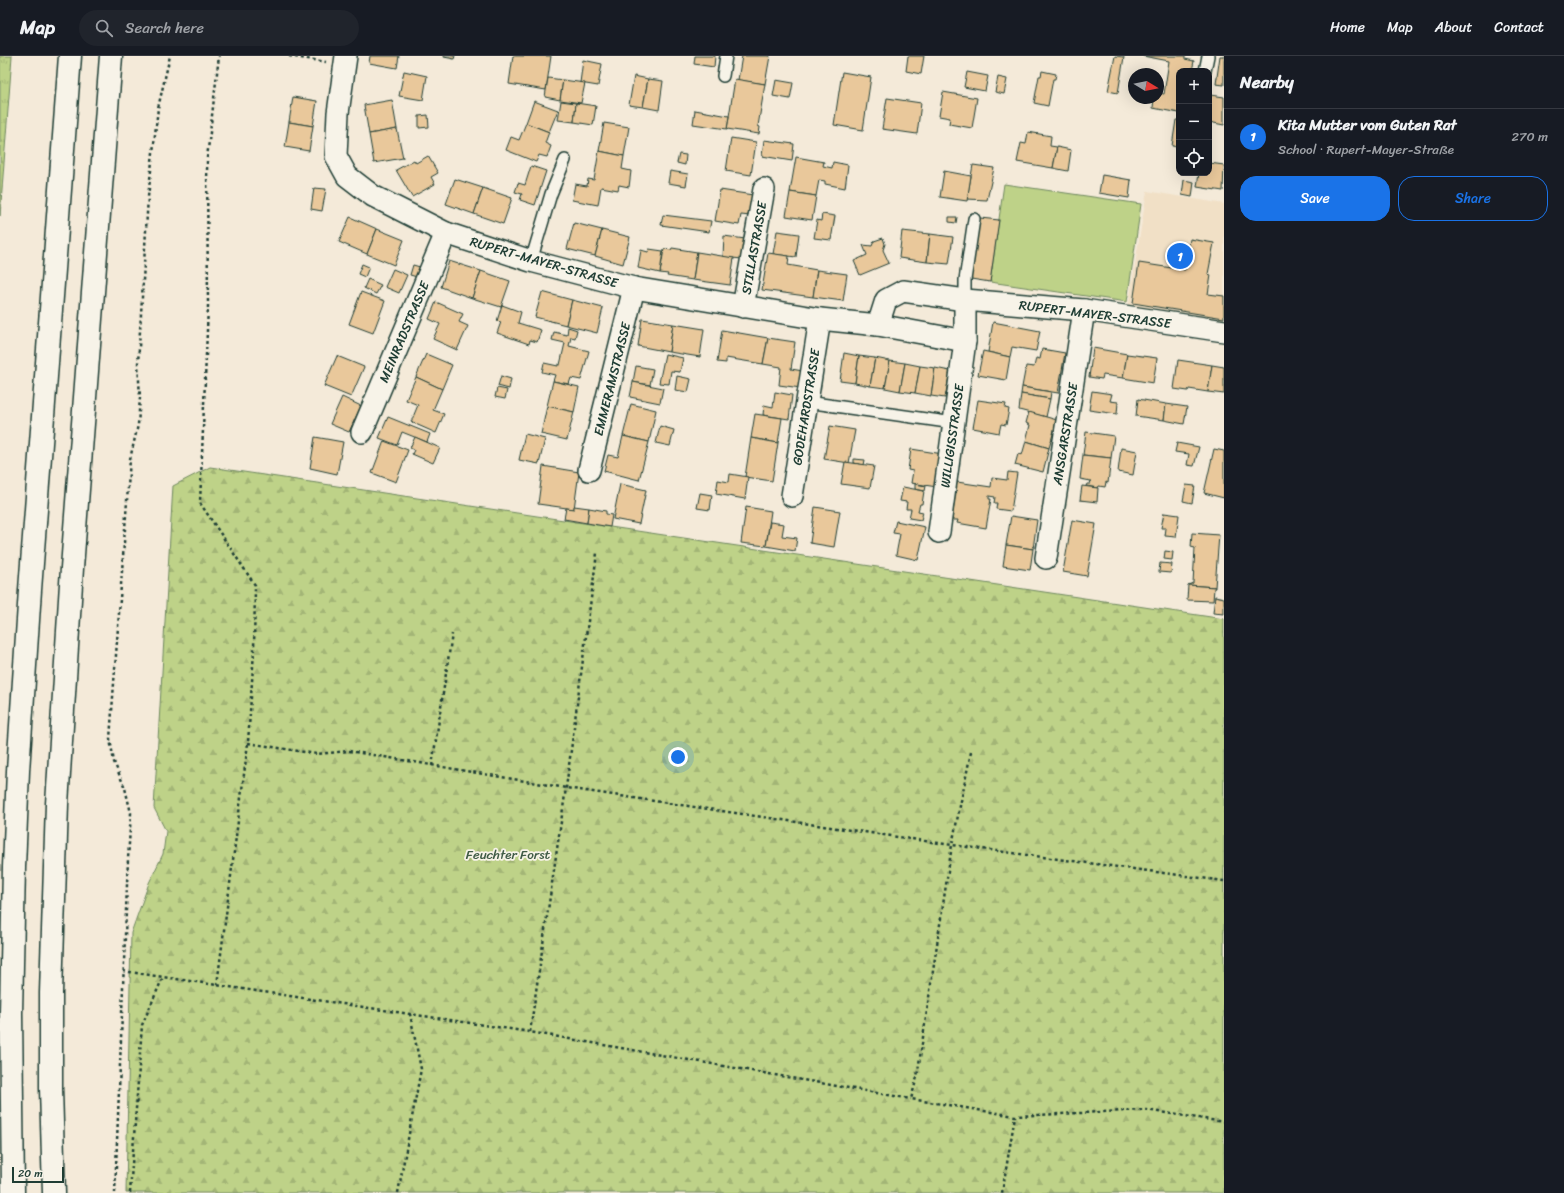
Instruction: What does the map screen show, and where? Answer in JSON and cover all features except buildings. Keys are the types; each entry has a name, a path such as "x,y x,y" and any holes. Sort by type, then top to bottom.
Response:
{"highway":[{"path":"13,1193 11,1013 14,867 18,771 31,575 70,56"},
{"path":"54,1193 51,1088 51,993 57,804 73,560 111,56"}],"street":[{"name":"RUPERT-MAYER-STRASSE","path":"346,60 338,113 336,156 347,176 372,196 446,233 531,261 634,288 820,319 878,325 965,341"},
{"name":"STILLASTRASSE","path":"743,307 764,189"},
{"name":"MEINRADSTRASSE","path":"362,432 446,233"},
{"name":"EMMERAMSTRASSE","path":"589,470 634,288"},
{"name":"RUPERT-MAYER-STRASSE","path":"878,325 886,300 903,291 965,300 1084,310 1224,331"},
{"path":"965,300 965,341"},
{"name":"ANSGARSTRASSE","path":"1046,558 1084,310"},
{"name":"GODEHARDSTRASSE","path":"792,496 820,319"},
{"name":"WILLIGISSTRASSE","path":"939,532 965,341"}],"lane":[{"path":"723,76 726,56"},
{"path":"1206,68 1208,56"},
{"path":"531,261 551,194 565,160"},
{"path":"965,300 965,280 974,219"},
{"path":"807,402 954,423"}],"path":[{"path":"115,1193 128,859 132,813 125,788 114,762 110,739 130,459 138,425 140,397 138,364 148,197 158,108 170,56"},
{"path":"217,985 248,743 254,651 255,585 200,503 208,306 207,158 219,56"},
{"path":"289,56 346,60"},
{"path":"530,1032 566,788 597,553"},
{"path":"432,766 452,634"},
{"path":"248,743 317,754 349,751 566,788 952,845 1224,881"},
{"path":"911,1099 917,1076 952,845 971,752"},
{"path":"124,971 530,1032 1015,1116 1146,1110 1224,1122"},
{"path":"130,1193 142,1025 164,977"},
{"path":"398,1193 421,1069 410,1014"},
{"path":"1002,1193 1015,1116"}],"shaded area":[{"path":"1147,191 1224,204 1223,323 1128,308"}],"green space":[{"path":"0,56 12,56 0,216"},
{"path":"1004,184 1141,204 1127,302 990,282"},
{"name":"Feuchter Forst","path":"210,467 1224,619 1224,1193 126,1193 131,933 149,883 163,854 166,831 154,808 173,486"}],"place":[{"name":"Kita Mutter vom Guten Rat","path":"1180,256"}]}
